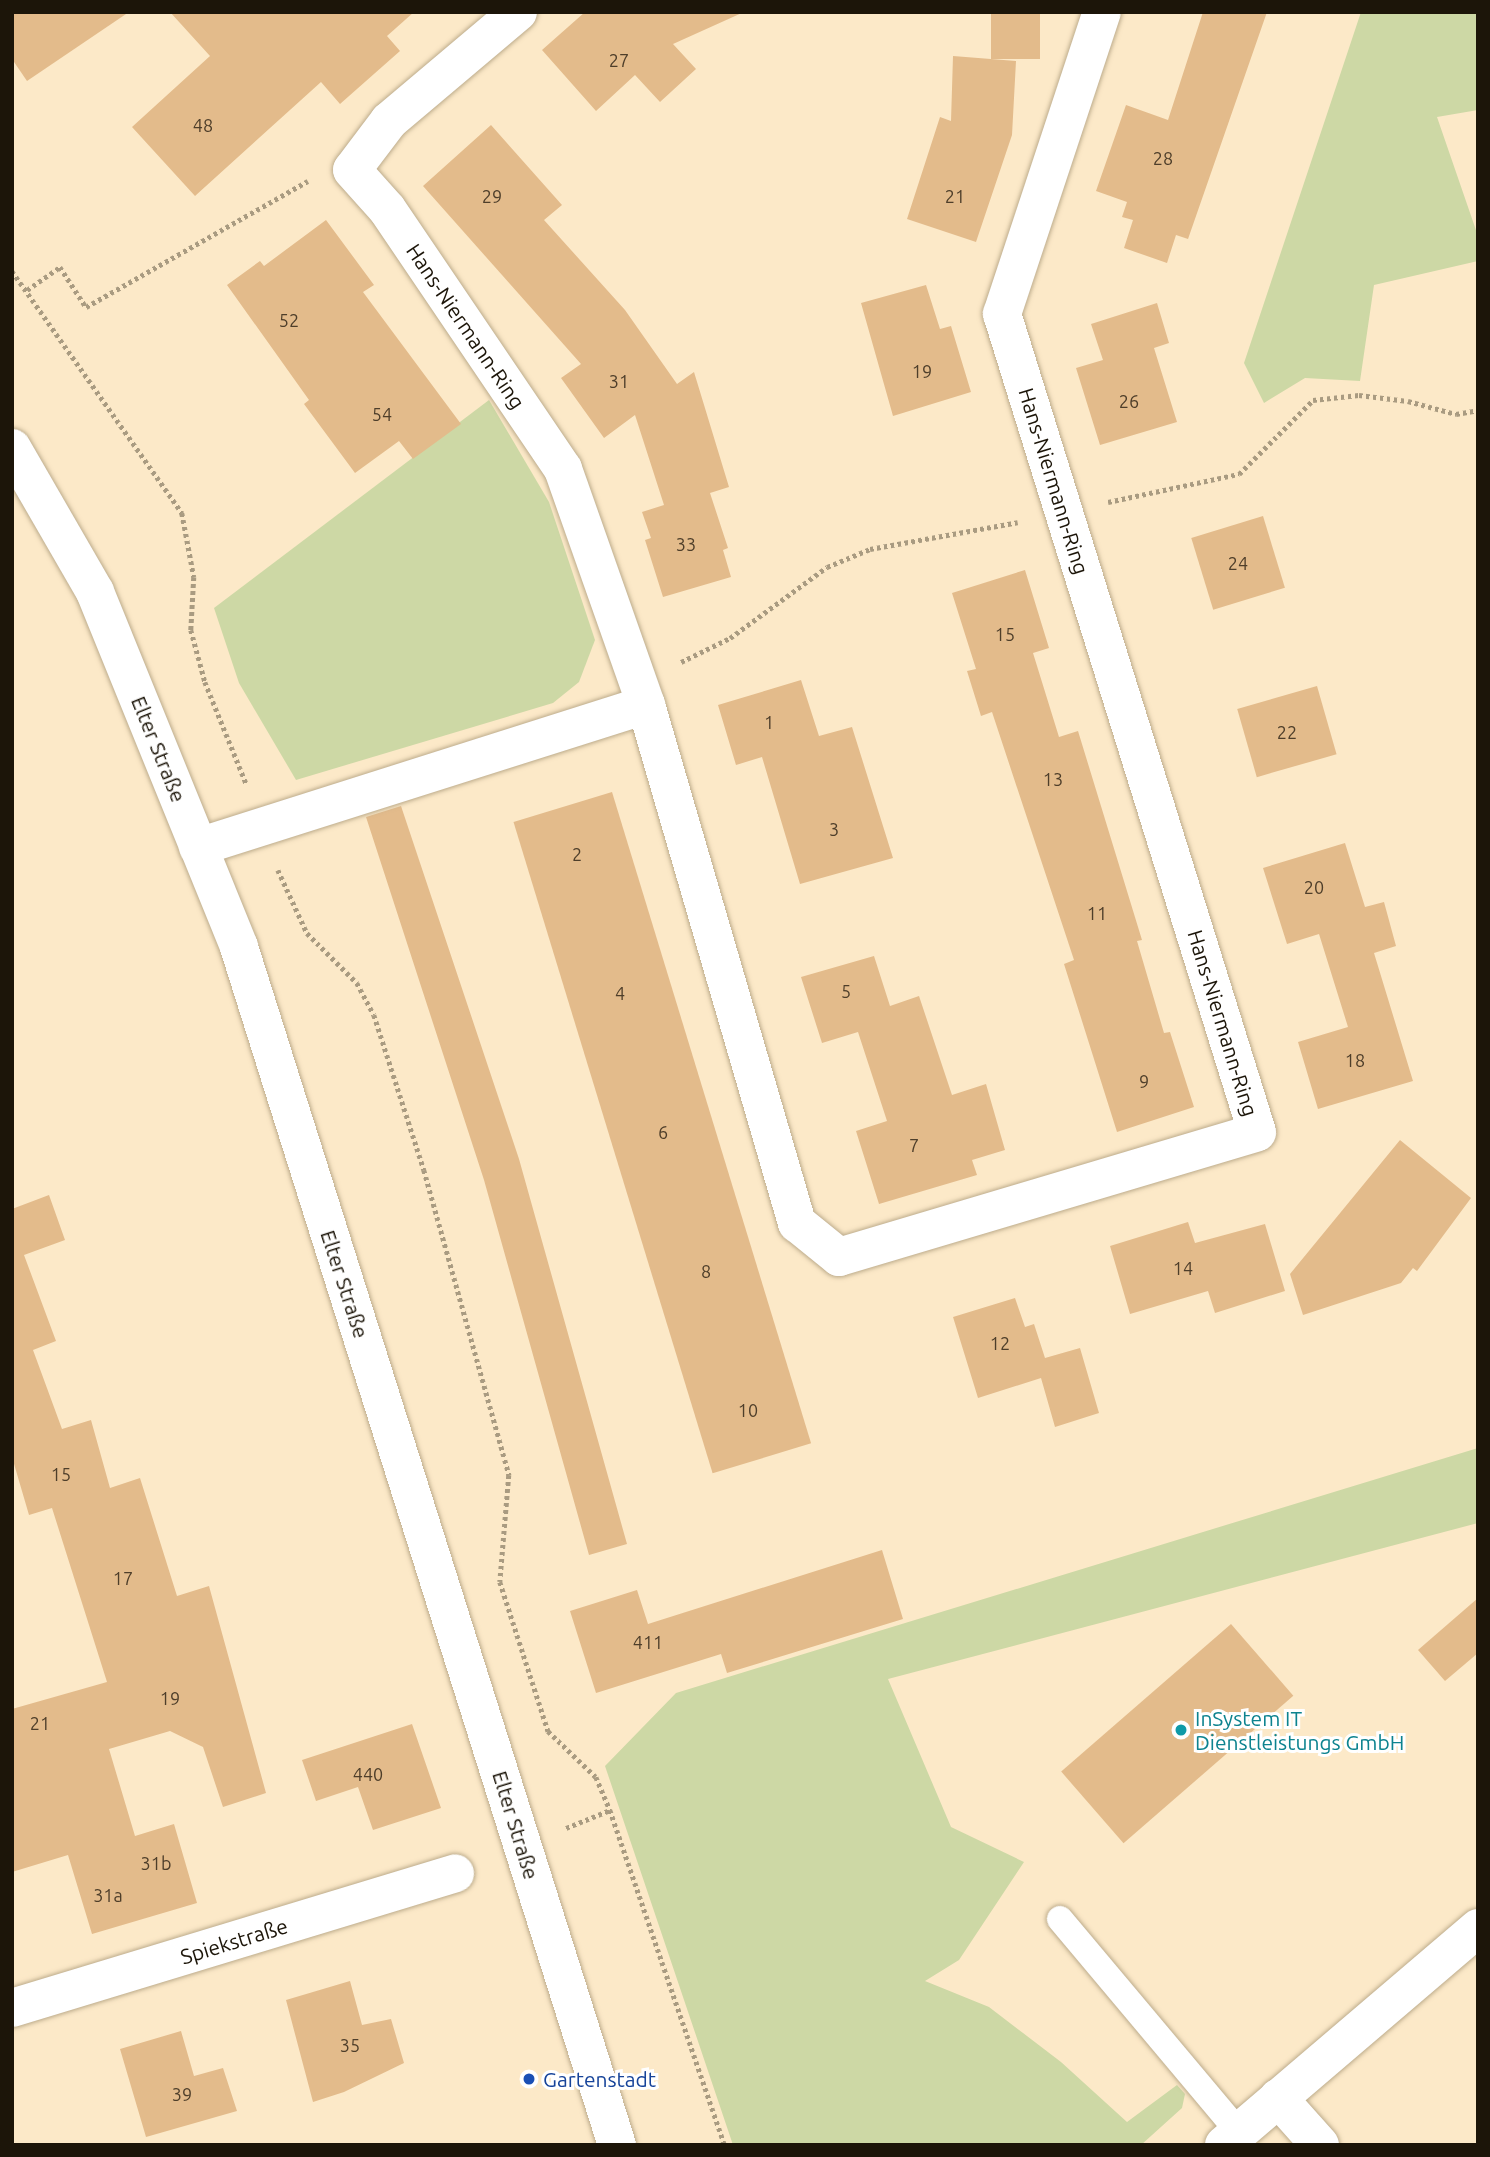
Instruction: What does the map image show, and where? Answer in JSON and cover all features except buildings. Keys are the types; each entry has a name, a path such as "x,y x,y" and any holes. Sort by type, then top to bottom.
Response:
{"street":[{"path":"352,170 389,121 518,12"},
{"name":"Hans-Niermann-Ring","path":"352,170 387,209 563,469 646,705 797,1223 839,1256 1257,1132 1002,314 1102,12"},
{"name":"Elter Straße","path":"12,447 94,592 239,947 617,2145"},
{"path":"198,847 263,824 646,705"},
{"name":"Spiekstraße","path":"12,2008 455,1873"},
{"path":"1231,2138 1478,1928"},
{"path":"1278,2098 1320,2145"}],"lane":[{"path":"1060,1919 1231,2138"}],"path":[{"path":"27,290 60,267 86,307 322,173 352,170"},
{"path":"12,271 182,513 194,577 191,630 205,682 263,824 286,893 306,933 357,984 374,1015 424,1170 509,1475 500,1582 548,1731 596,1777 610,1810 725,2145"},
{"path":"646,705 655,675 730,638 827,567 870,549 1046,517 1062,509 1239,474 1313,400 1359,395 1408,401 1456,414 1478,410"}],"green space":[{"path":"1361,12 1478,12 1478,110 1437,117 1478,236 1478,261 1374,285 1360,381 1305,378 1264,403 1244,363"},
{"path":"489,400 549,502 595,640 579,682 553,703 296,780 239,683 214,608"},
{"path":"1478,1448 1478,1523 888,1679 951,1827 1024,1862 959,1960 925,1981 989,2007 1061,2062 1127,2122 1177,2085 1185,2094 1182,2108 1141,2145 733,2145 605,1766 676,1693"}],"place":[{"name":"InSystem IT Dienstleistungs GmbH","path":"1181,1730"},
{"name":"Gartenstadt","path":"529,2079"}]}
